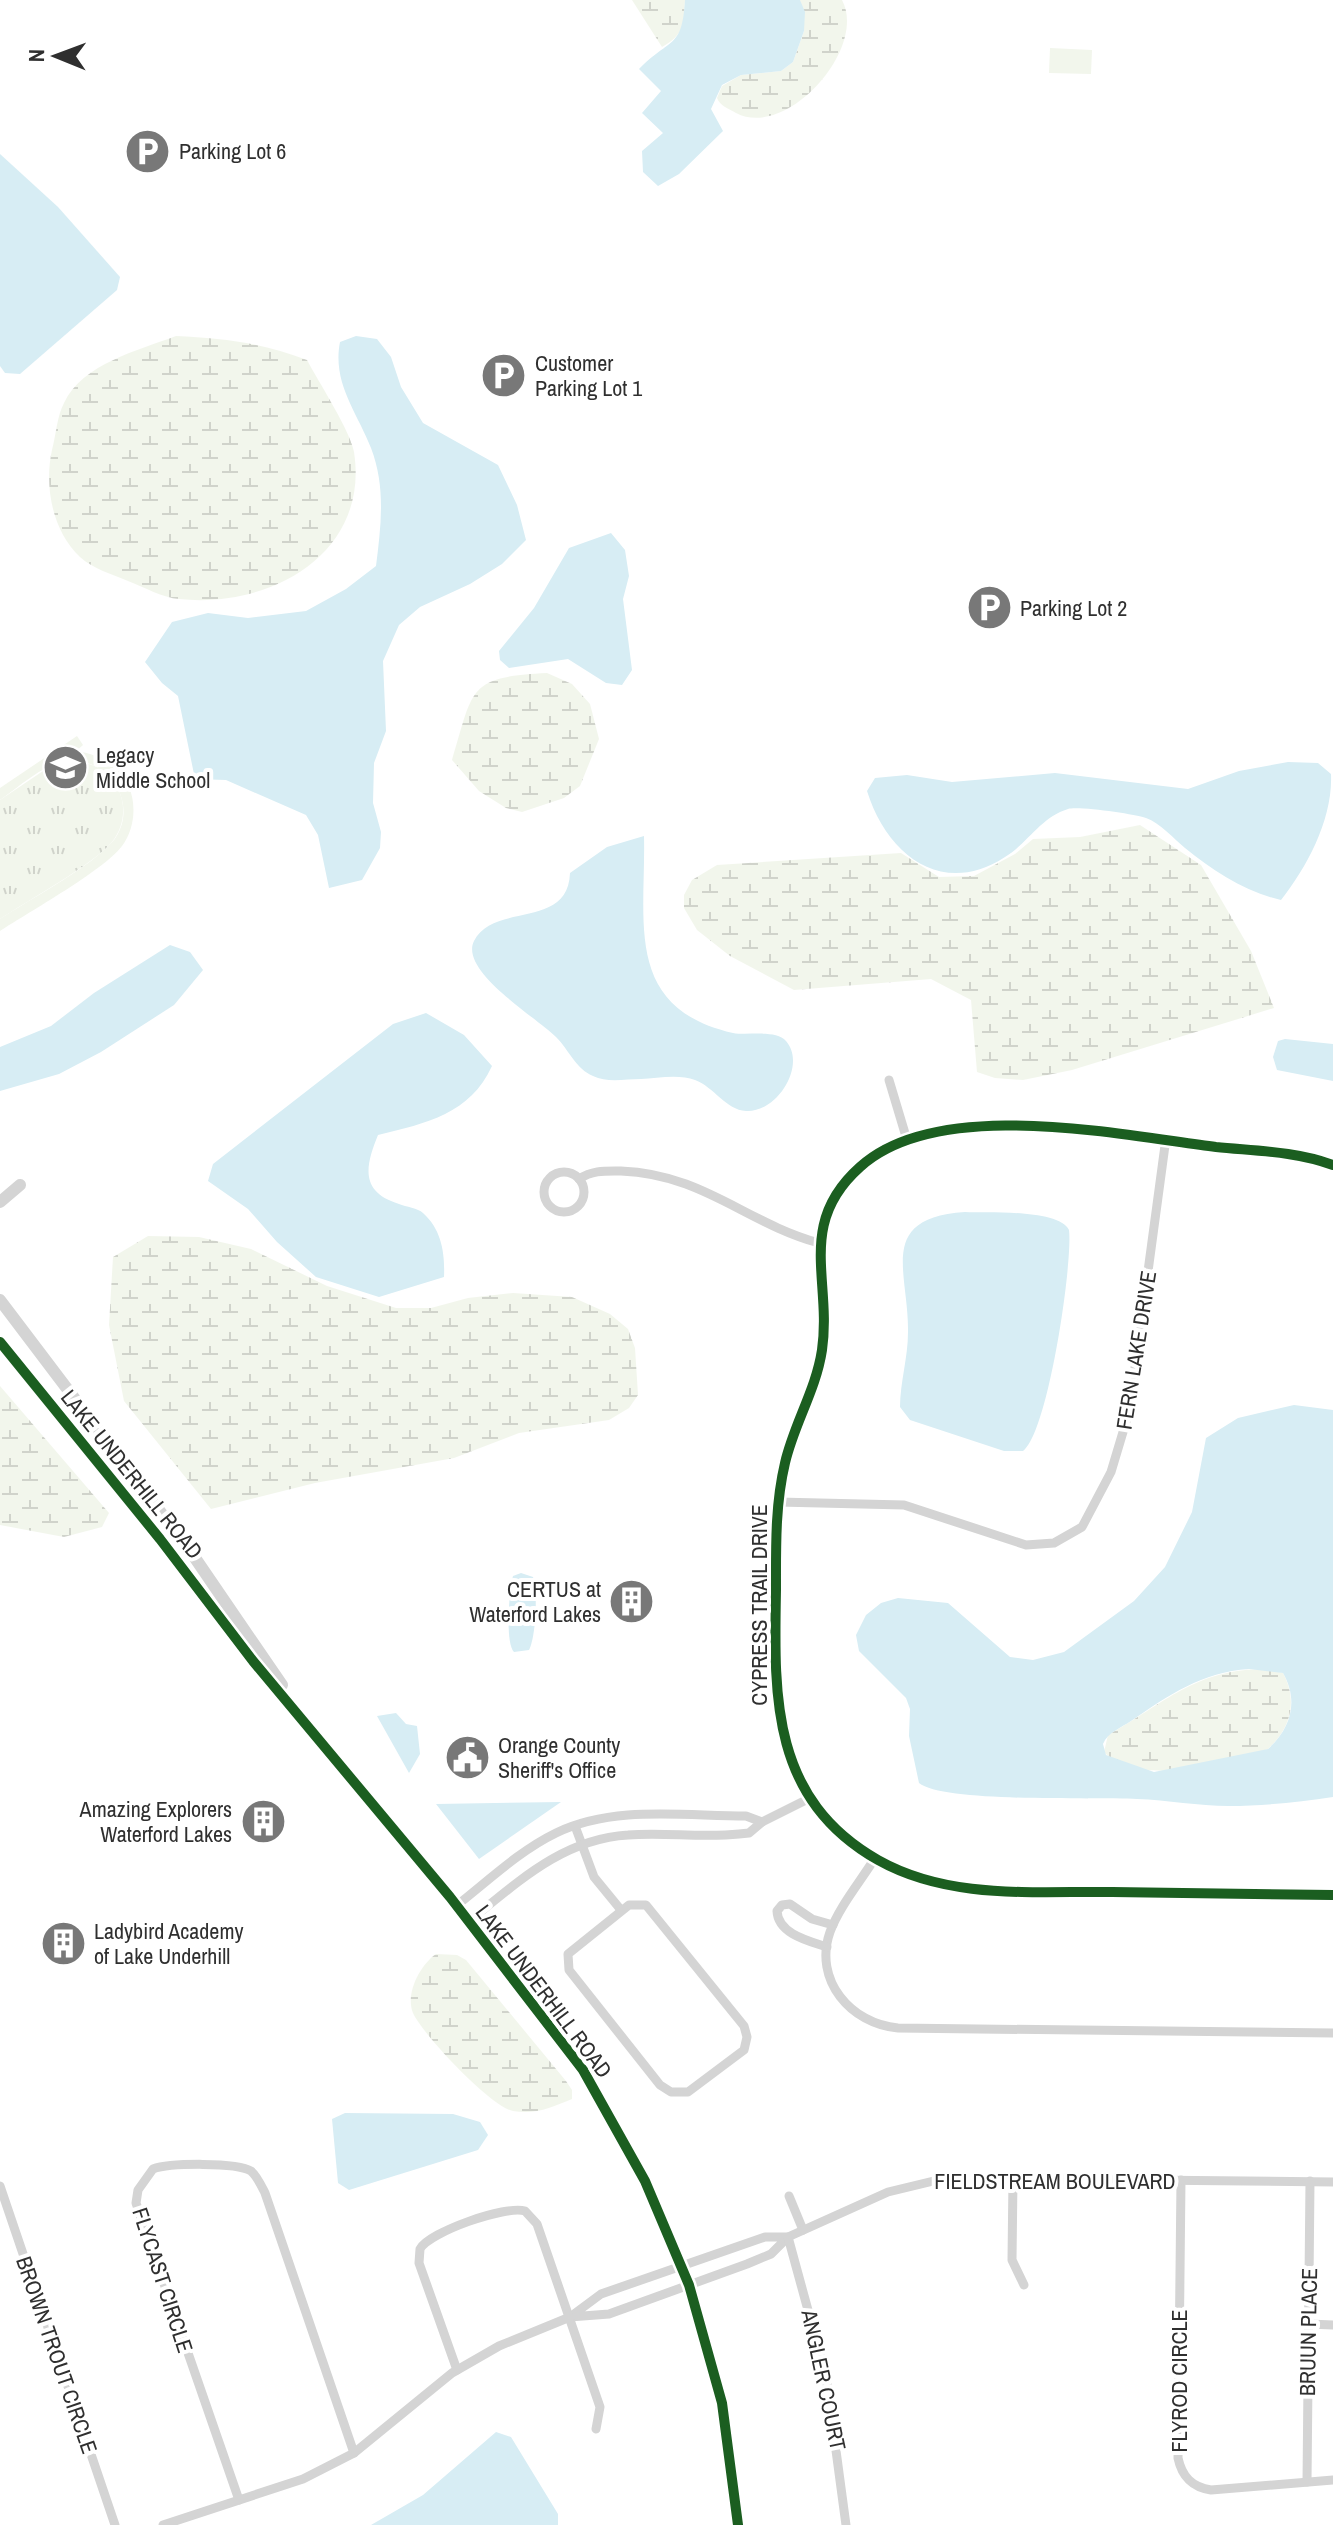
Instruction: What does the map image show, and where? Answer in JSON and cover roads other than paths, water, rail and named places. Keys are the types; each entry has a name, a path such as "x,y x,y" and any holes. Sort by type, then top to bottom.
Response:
{"street":[{"path":"889,1080 907,1140"},
{"name":"CYPRESS TRAIL DRIVE","path":"1333,1165 1292,1154 1061,1125 955,1130 907,1140 871,1157 845,1182 828,1212 819,1243 824,1324 822,1352 815,1383 789,1449 778,1502 776,1701 790,1757 812,1797 840,1830 875,1858 921,1879 969,1889 1333,1895"},
{"name":"FERN LAKE DRIVE","path":"778,1502 909,1506 1026,1545 1054,1543 1082,1527 1111,1472 1129,1412 1166,1138"},
{"path":"579,1179 602,1171 677,1180 719,1196 790,1234 819,1243"},
{"path":"568,1172 579,1179 584,1193 577,1207 566,1212 551,1207 544,1191 552,1177 568,1172"},
{"path":"0,1202 20,1185"},
{"name":"LAKE UNDERHILL ROAD","path":"1,1300 193,1555 273,1670 293,1705"},
{"name":"LAKE UNDERHILL ROAD","path":"0,1342 160,1539 253,1661 293,1705 456,1906 583,2070 645,2181 689,2285 722,2403 738,2525"},
{"path":"468,1922 536,1868 582,1845 624,1835 747,1833 812,1797"},
{"path":"456,1906 527,1850 575,1826 627,1815 748,1816 762,1822"},
{"path":"694,1816 694,1835"},
{"path":"575,1826 594,1877 621,1910"},
{"path":"875,1858 833,1925 827,1947 830,1975 840,1997 858,2016 882,2026 1333,2033"},
{"path":"827,1947 792,1933 780,1922 777,1911 782,1905 790,1904 812,1919 833,1925"},
{"path":"629,1905 646,1905 742,2020 747,2037 744,2050 688,2092 671,2092 660,2085 569,1970 568,1954 621,1910 629,1905"},
{"name":"FLYCAST CIRCLE","path":"239,2500 136,2203 138,2190 153,2169 176,2165 243,2167 254,2173 265,2193 354,2453"},
{"name":"FIELDSTREAM BOULEVARD","path":"570,2317 609,2314 689,2285 769,2255 788,2237 903,2187 946,2178 1333,2182"},
{"path":"1013,2178 1012,2260 1024,2285"},
{"name":"FLYROD CIRCLE","path":"1181,2180 1178,2458 1181,2469 1191,2483 1211,2490 1333,2480"},
{"name":"BRUUN PLACE","path":"1307,2482 1310,2181"},
{"name":"BROWN TROUT CIRCLE","path":"0,2186 115,2525"},
{"path":"789,2196 803,2230"},
{"path":"457,2370 419,2263 420,2249 432,2236 510,2209 528,2213 537,2224 600,2407 596,2429"},
{"name":"FIELDSTREAM BOULEVARD","path":"570,2317 601,2294 765,2237 788,2237"},
{"name":"ANGLER COURT","path":"788,2237 829,2387 846,2525"},
{"path":"163,2525 303,2479 354,2453 457,2370 499,2346 570,2317"},
{"path":"1309,2324 1333,2325"}],"water":[{"path":"685,0 800,0 805,12 804,31 793,62 781,71 741,75 722,85 711,109 723,131 679,174 658,186 643,172 642,151 663,133 642,113 661,91 639,69 678,35"},
{"path":"0,154 58,207 120,277 117,290 20,374 5,373 0,366"},
{"path":"356,336 377,339 391,357 401,387 423,423 498,465 517,505 526,540 502,564 470,584 420,607 399,625 383,661 386,731 374,763 373,803 381,832 380,848 362,880 329,888 318,835 306,815 226,780 195,779 178,696 162,683 145,662 172,622 208,613 248,618 306,611 346,589 376,566 381,521 379,477 371,448 347,397 338,357 340,342"},
{"path":"611,533 625,550 629,576 623,599 632,670 622,685 606,683 568,659 509,668 500,660 499,651 534,608 569,548"},
{"path":"1288,762 1318,763 1331,774 1323,825 1309,857 1281,900 1255,892 1218,872 1151,820 1094,809 1074,808 1058,813 1005,857 982,869 960,873 939,871 903,851 876,814 867,791 875,778 907,775 952,782 1055,773 1188,789 1239,771"},
{"path":"644,836 644,930 648,957 657,982 673,1004 698,1021 733,1033 776,1035 786,1041 792,1051 791,1074 786,1086 778,1096 757,1110 732,1107 702,1083 689,1078 610,1080 587,1073 556,1037 488,980 472,953 474,941 483,929 557,902 566,891 570,873 607,847"},
{"path":"170,945 190,952 203,970 174,1005 101,1052 59,1074 0,1091 0,1047 51,1026 94,993"},
{"path":"426,1013 464,1035 492,1066 483,1082 459,1106 430,1121 378,1135 370,1158 369,1177 372,1185 386,1199 423,1213 441,1243 444,1268 444,1277 379,1297 316,1277 277,1242 248,1209 208,1181 213,1164 393,1024"},
{"path":"1278,1041 1333,1044 1333,1081 1277,1070 1273,1057"},
{"path":"965,1212 1038,1215 1063,1223 1069,1230 1063,1310 1050,1382 1032,1438 1023,1451 1004,1451 910,1420 900,1407 908,1342 903,1269 908,1237 919,1225 937,1216"},
{"path":"1294,1405 1333,1410 1333,1797 1217,1806 1137,1799 958,1794 919,1783 909,1736 910,1709 906,1698 859,1651 856,1635 866,1615 881,1603 898,1598 948,1603 1010,1657 1033,1660 1064,1652 1134,1601 1165,1567 1192,1512 1206,1438 1238,1418","holes":["1249,1669 1283,1673 1291,1694 1290,1714 1282,1732 1268,1749 1154,1772 1106,1755 1103,1744 1111,1733 1187,1686 1232,1671"]},
{"path":"521,1573 533,1577 535,1625 529,1650 514,1652 509,1638 509,1604 513,1576"},
{"path":"396,1713 406,1724 417,1726 420,1754 409,1773 377,1716"},
{"path":"561,1802 479,1859 436,1804"},
{"path":"345,2113 453,2114 480,2122 488,2135 478,2150 349,2190 338,2183 332,2119"},
{"path":"496,2432 511,2437 558,2514 558,2525 371,2525 423,2495"}],"place":[{"name":"Parking Lot 6","path":"148,151"},
{"name":"Customer Parking Lot 1","path":"504,376"},
{"name":"Parking Lot 2","path":"989,608"},
{"name":"Legacy Middle School","path":"65,768"},
{"name":"CERTUS at Waterford Lakes","path":"632,1602"},
{"name":"Orange County Sheriff's Office","path":"467,1758"},
{"name":"Amazing Explorers Waterford Lakes","path":"263,1822"},
{"name":"Ladybird Academy of Lake Underhill","path":"63,1944"}]}
